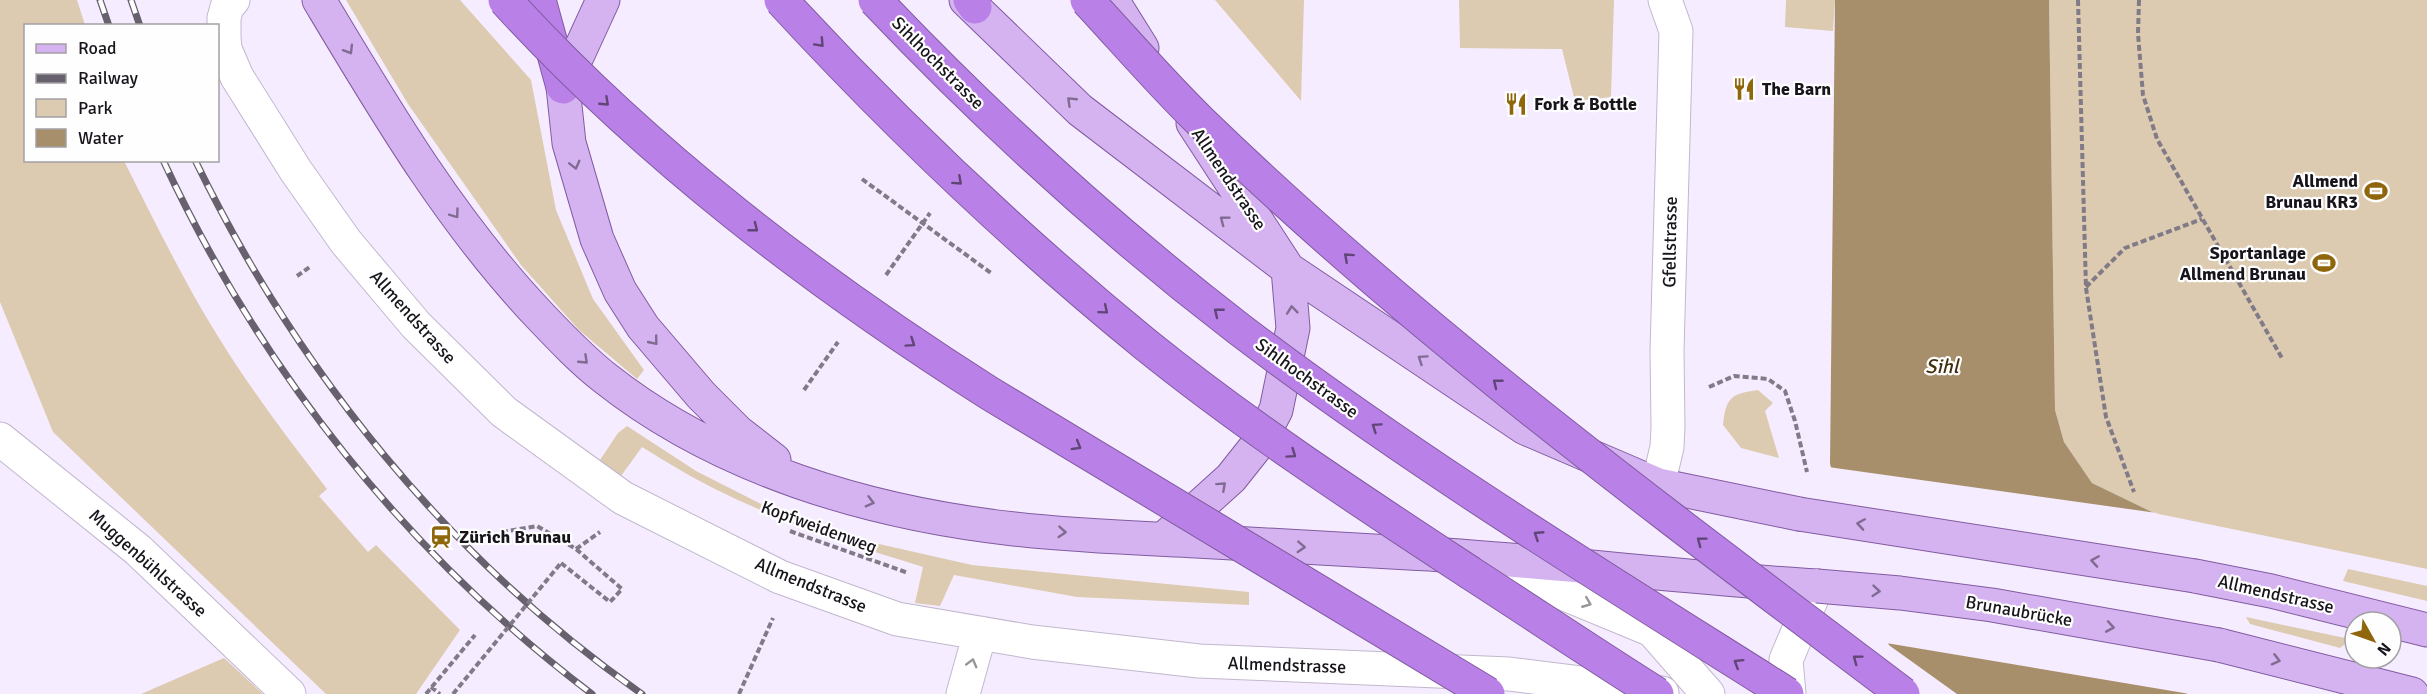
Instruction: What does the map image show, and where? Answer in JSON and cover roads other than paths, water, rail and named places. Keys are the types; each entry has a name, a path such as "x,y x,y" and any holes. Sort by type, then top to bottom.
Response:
{"highway":[{"path":"505,0 585,83 668,159 778,246 912,344 989,393 1488,694"},
{"path":"539,0 563,87"},
{"path":"781,0 850,75 940,165 1043,259 1147,345 1244,420 1359,501 1657,694"},
{"name":"Sihlhochstrasse","path":"875,0 1032,156 1131,242 1239,328 1337,400 1445,474 1788,694"},
{"path":"1087,0 1200,121 1355,264 1568,440 1903,694"}],"main road":[{"path":"319,0 415,158 472,236 520,295 561,338 601,375 663,418 734,455 813,486 904,511 1014,529 1475,557 1817,586"},
{"path":"603,0 563,87 569,143 597,239 620,291 643,327 671,363 738,432 813,486"},
{"name":"Allmendstrasse","path":"1112,0 1288,269 1525,428 1659,485 1799,514 2195,576 2271,591 2427,630"},
{"path":"970,2 1080,110 1288,269 1293,328 1276,410 1258,444 1231,478 1164,539"},
{"name":"Brunaubrücke","path":"1817,586 1900,593 1992,605 2219,645 2412,694"}],"street":[{"name":"Allmendstrasse","path":"232,0 224,18 225,49 237,77 296,171 346,242 416,325 504,412 623,498 780,577 897,619 1032,642 1200,661 1509,674 1666,694"},
{"name":"Gfellstrasse","path":"1659,485 1667,447 1668,427 1667,351 1676,31 1665,0"},
{"name":"Muggenbühlstrasse","path":"0,439 138,550 289,694"},
{"path":"1475,557 1652,630 1708,694"},
{"path":"1788,694 1786,660 1817,586"},
{"path":"963,694 980,633"}],"water":[{"name":"Sihl","path":"1835,0 2049,0 2055,410 2064,442 2092,483 2154,513 2187,694 1901,694 1893,658 1830,464"}],"railway":[{"path":"100,0 108,24"},
{"path":"131,0 139,24"},
{"path":"164,162 202,238 245,313 293,385 345,454 401,519 461,581 524,640 592,694"},
{"path":"196,162 236,238 281,314 331,386 384,455 442,521 505,583 571,641 642,694"}],"place":[{"name":"The Barn","path":"1744,89"},
{"name":"Fork & Bottle","path":"1516,104"},
{"name":"Allmend Brunau KR3","path":"2376,191"},
{"name":"Sportanlage Allmend Brunau","path":"2324,263"},
{"name":"Zürich Brunau","path":"441,537"}]}
